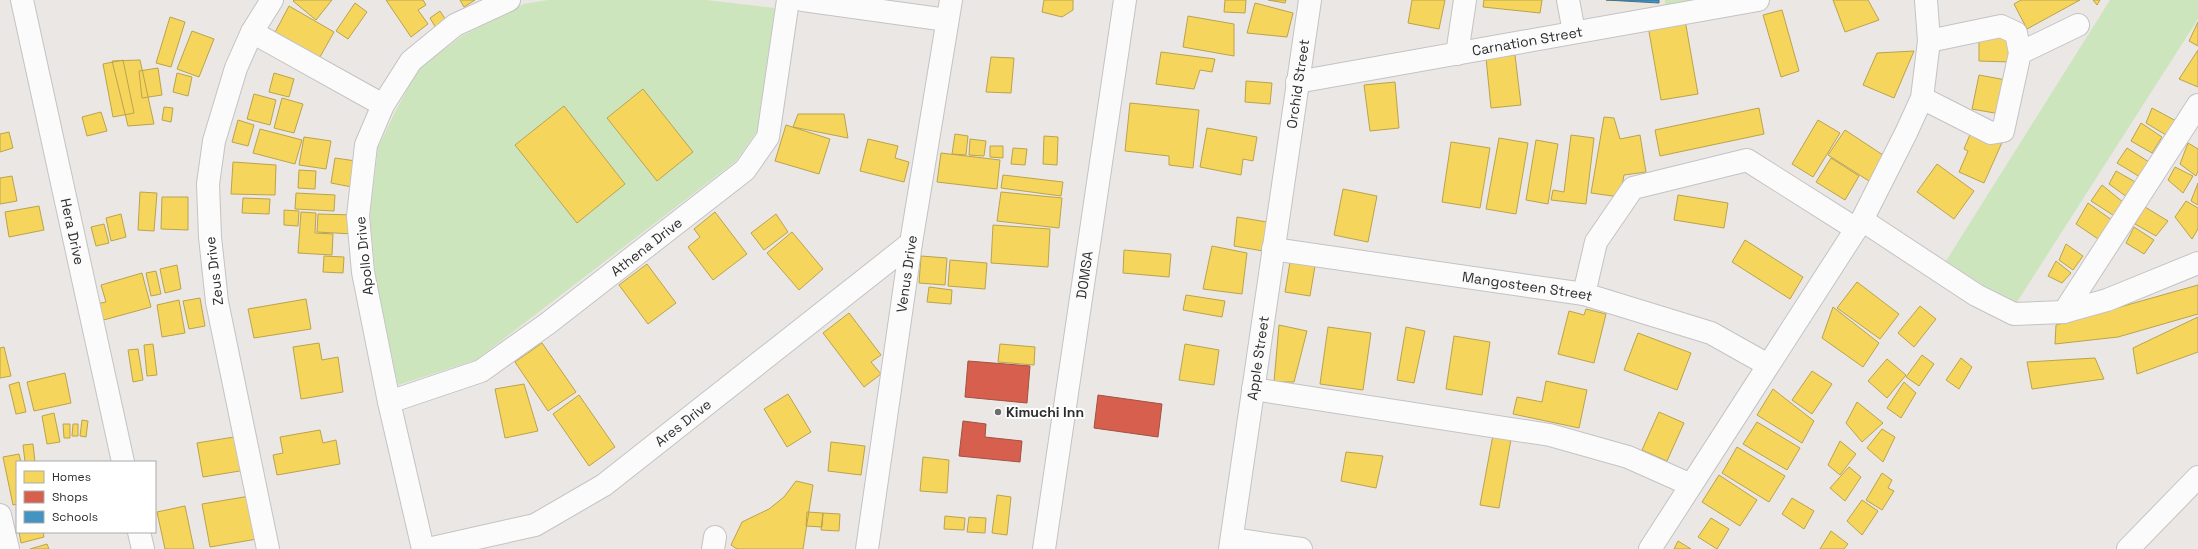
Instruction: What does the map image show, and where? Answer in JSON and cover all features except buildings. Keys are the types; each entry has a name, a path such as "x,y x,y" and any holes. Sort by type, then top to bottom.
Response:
{"street":[{"name":"Hera Drive","path":"22,0 124,461"},
{"name":"Zeus Drive","path":"268,549 217,302 209,222 208,184 214,141 236,68 252,32 272,0"},
{"name":"Apollo Drive","path":"423,549 388,402 363,272 358,216 366,145 383,105 410,61 456,25 509,0"},
{"name":"Athena Drive","path":"388,402 481,371 546,324 745,170 768,137 788,0"},
{"path":"803,0 949,10"},
{"name":"DOMSA","path":"1044,549 1125,0"},
{"name":"Orchid Street","path":"1285,168 1310,0"},
{"path":"1457,54 1465,0"},
{"path":"1568,0 1574,32"},
{"name":"Carnation Street","path":"1297,82 1758,0"},
{"path":"1650,549 1859,225 1922,98 1929,41 1926,9"},
{"name":"Venus Drive","path":"867,549 911,243 949,10"},
{"path":"2020,53 2078,25"},
{"path":"1922,98 1992,133 2003,131 2020,53 2016,33 2001,26 1929,41"},
{"path":"252,32 383,105"},
{"path":"2064,312 2198,104"},
{"path":"1584,294 1596,242 1633,188 1747,160 1976,295 2014,314 2064,312 2107,300 2198,263"},
{"name":"Apple Street","path":"1231,544 1285,168"},
{"name":"Ares Drive","path":"428,549 535,525 604,485 911,243"},
{"name":"Mangosteen Street","path":"1273,249 1584,294 1711,333 1768,365"},
{"path":"1254,389 1550,435 1628,457 1691,485"},
{"path":"2128,549 2198,477"},
{"path":"0,515 8,549"},
{"path":"139,533 142,549"},
{"path":"1231,544 1301,549"}],"shaded area":[{"path":"1604,0 1665,0 1665,8 1604,6"}],"green space":[{"path":"548,0 706,0 775,8 757,131 736,161 476,360 398,385 376,281 370,216 378,148 418,69 462,36 524,4"},
{"path":"1665,0 1705,0 1665,8"},
{"path":"2110,0 2198,0 2198,19 2017,302 1981,284 1946,261"}],"place":[{"name":"Kimuchi Inn","path":"998,412"}]}
